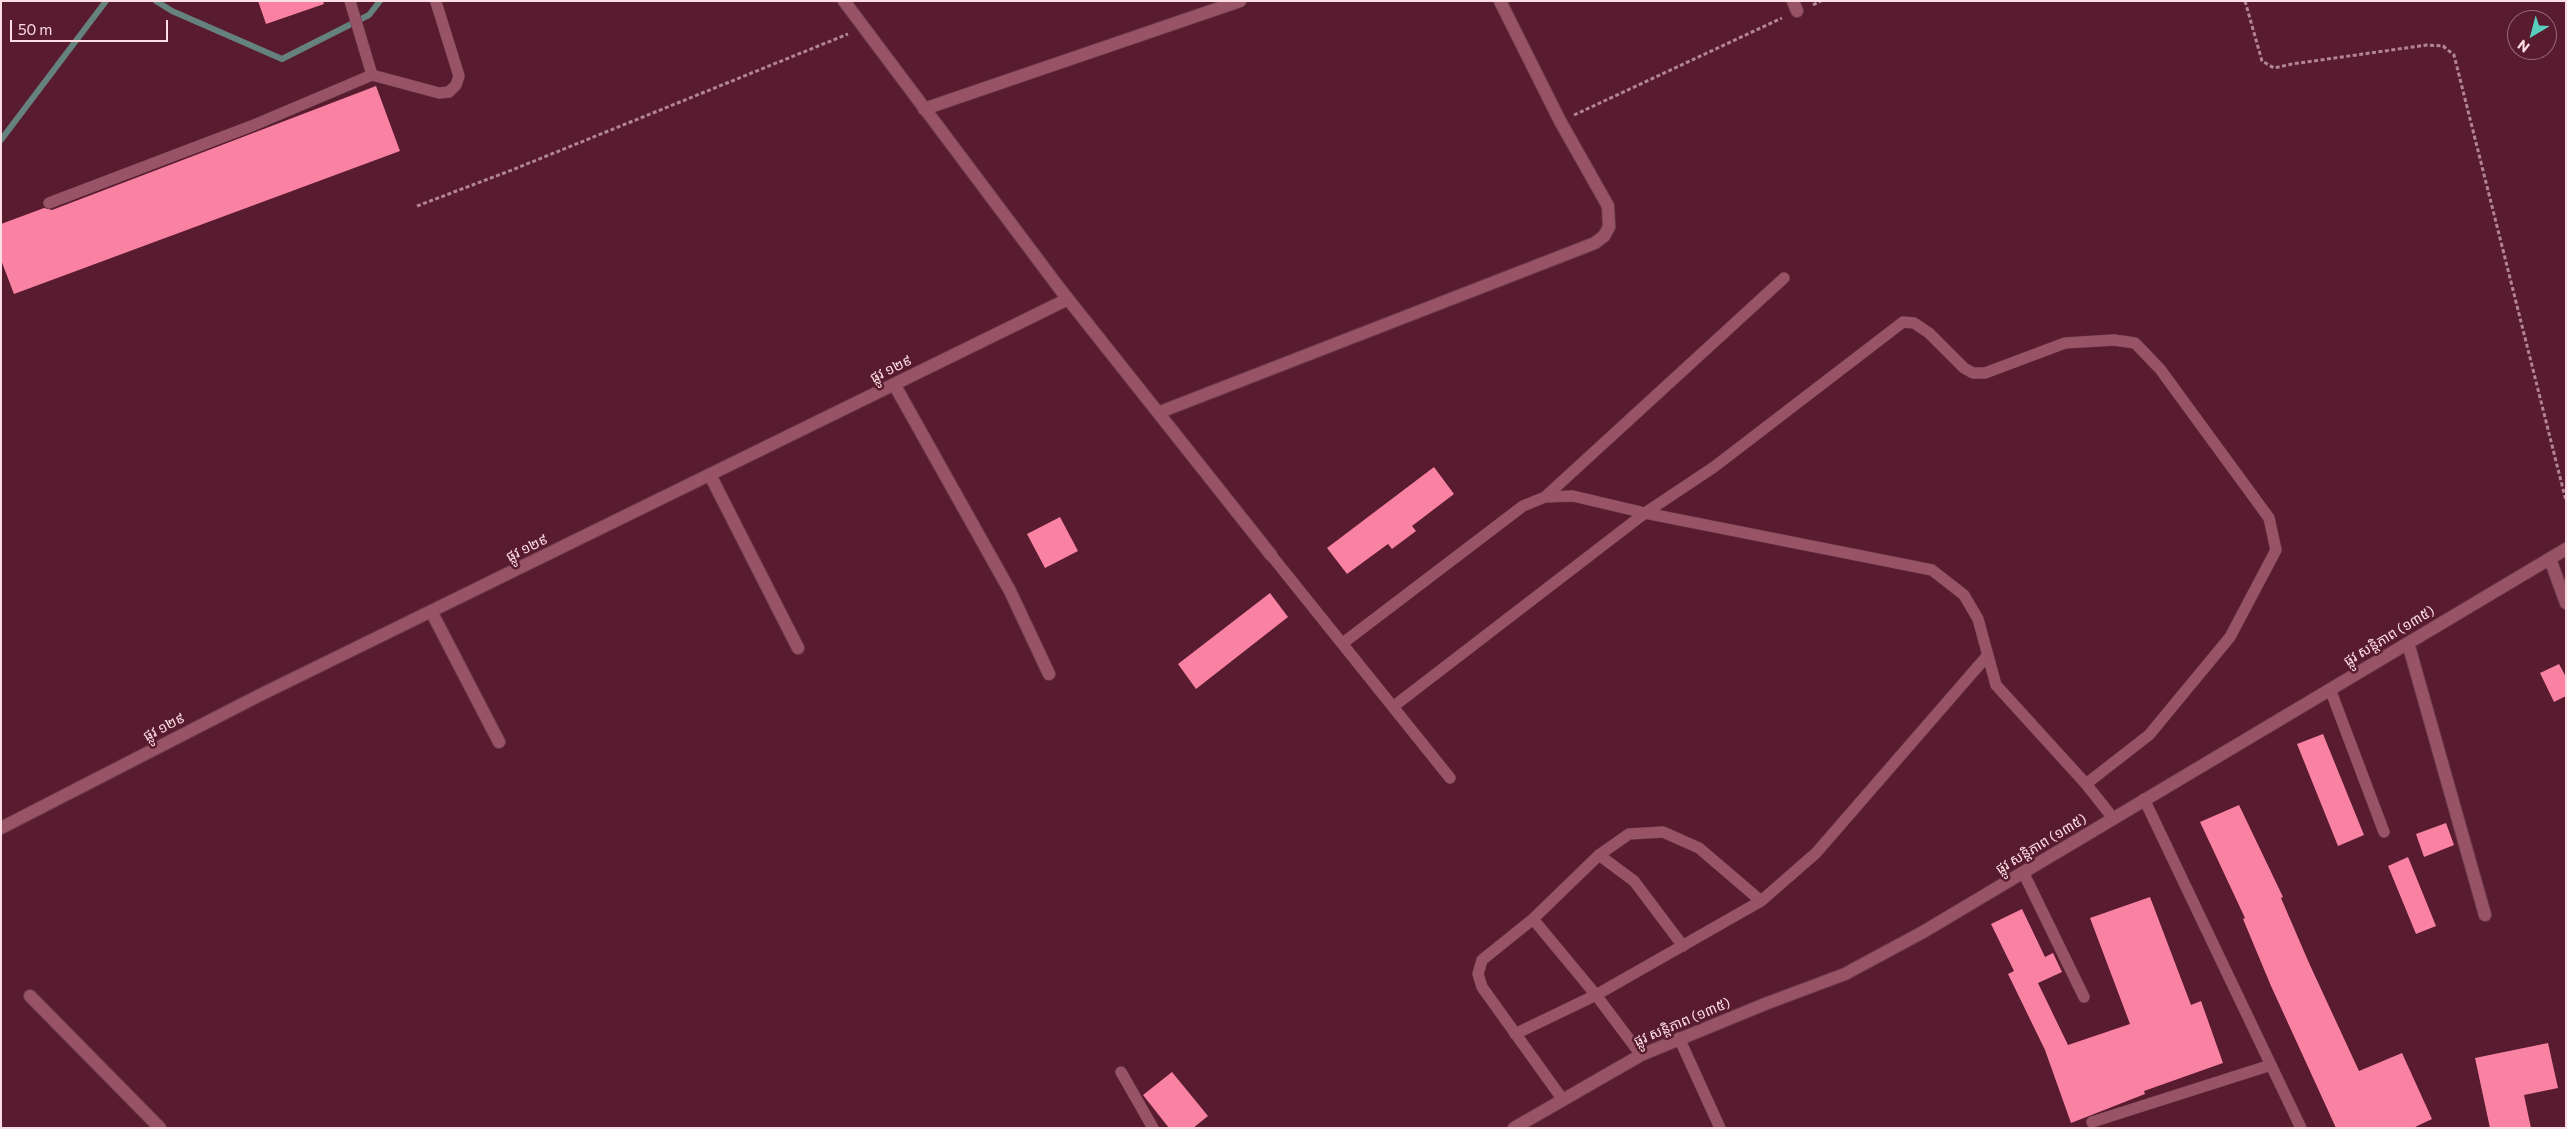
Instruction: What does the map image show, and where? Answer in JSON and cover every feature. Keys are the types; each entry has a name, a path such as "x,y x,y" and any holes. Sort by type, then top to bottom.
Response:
{"street":[{"path":"844,1 862,28 1068,299 1160,412 1271,554"},
{"path":"924,109 1240,1"},
{"path":"1160,412 1596,243 1604,236 1609,227 1608,206 1560,121 1500,1"},
{"name":"ផ្លូវ ១២៩","path":"1,828 260,695 1068,299"},
{"path":"894,384 1010,592 1049,674"},
{"path":"710,475 798,648"},
{"name":"ផ្លូវ សន្តិភាព (១៣៥)","path":"1514,1128 1641,1055 1679,1038 1845,974 1923,932 2566,549"},
{"path":"2550,559 2566,603"},
{"path":"431,611 499,742"},
{"path":"2408,643 2485,915"},
{"path":"30,996 160,1128"}],"lane":[{"path":"350,1 363,39 372,75"},
{"path":"49,203 254,125 372,75 439,93 449,92 456,85 459,76 436,2"},
{"path":"1545,497 1784,278"},
{"path":"1394,706 1645,513 1714,467 1903,322 1914,323 1929,333 1964,368 1973,373 1985,373 2065,343 2114,340 2135,344 2160,369 2269,518 2276,550 2230,638 2149,735 2086,784"},
{"path":"1343,643 1523,506 1545,497 1573,496 1645,513 1932,570 1964,595 1978,619 1986,656 1996,684 2086,784 2113,818"},
{"path":"1271,554 1450,778"},
{"path":"1515,1034 1596,995 1761,901 1816,853 1986,656"},
{"path":"2330,689 2384,832"},
{"path":"2144,799 2300,1128"},
{"path":"1563,1100 1482,987 1478,974 1482,960 1534,919 1598,855 1629,834 1663,832 1699,848 1761,901"},
{"path":"1598,855 1634,881 1683,946"},
{"path":"2023,872 2084,997"},
{"path":"1534,919 1596,995 1641,1055"},
{"path":"1679,1038 1720,1128"},
{"path":"2092,1122 2271,1065"},
{"path":"1121,1072 1154,1128"}],"path":[{"path":"1560,121 1795,6 1822,1"},
{"path":"2245,1 2262,61 2274,68 2427,45 2443,46 2454,55 2566,501"},
{"path":"417,206 512,170 862,28"}],"building":[{"path":"258,1 323,1 324,4 266,24"},
{"path":"376,86 400,151 14,294 1,260 1,224 44,208 52,210"},
{"path":"1434,467 1454,494 1412,526 1416,531 1392,549 1388,544 1347,574 1327,548"},
{"path":"1060,517 1078,551 1045,568 1027,534"},
{"path":"1270,593 1288,617 1196,689 1178,664"},
{"path":"2559,664 2566,677 2566,696 2554,702 2540,673"},
{"path":"2323,734 2364,835 2338,846 2297,744"},
{"path":"2239,805 2283,897 2281,898 2309,963 2359,1071 2402,1053 2432,1119 2413,1128 2336,1128 2271,986 2243,919 2245,918 2200,822"},
{"path":"2446,823 2454,845 2424,857 2416,834"},
{"path":"2408,857 2436,926 2416,934 2388,866"},
{"path":"2150,897 2191,1005 2201,1001 2223,1063 2144,1091 2145,1094 2071,1123 2045,1050 2008,974 2014,971 1991,924 2022,909 2045,957 2053,953 2062,972 2038,983 2068,1045 2130,1024 2090,918"},
{"path":"2548,1043 2558,1088 2524,1095 2531,1128 2490,1128 2475,1058"},
{"path":"1172,1072 1208,1116 1193,1128 1169,1128 1143,1095"}],"waterway":[{"path":"1,140 106,1"},
{"path":"156,1 172,11 282,59 369,15 380,1"}]}
